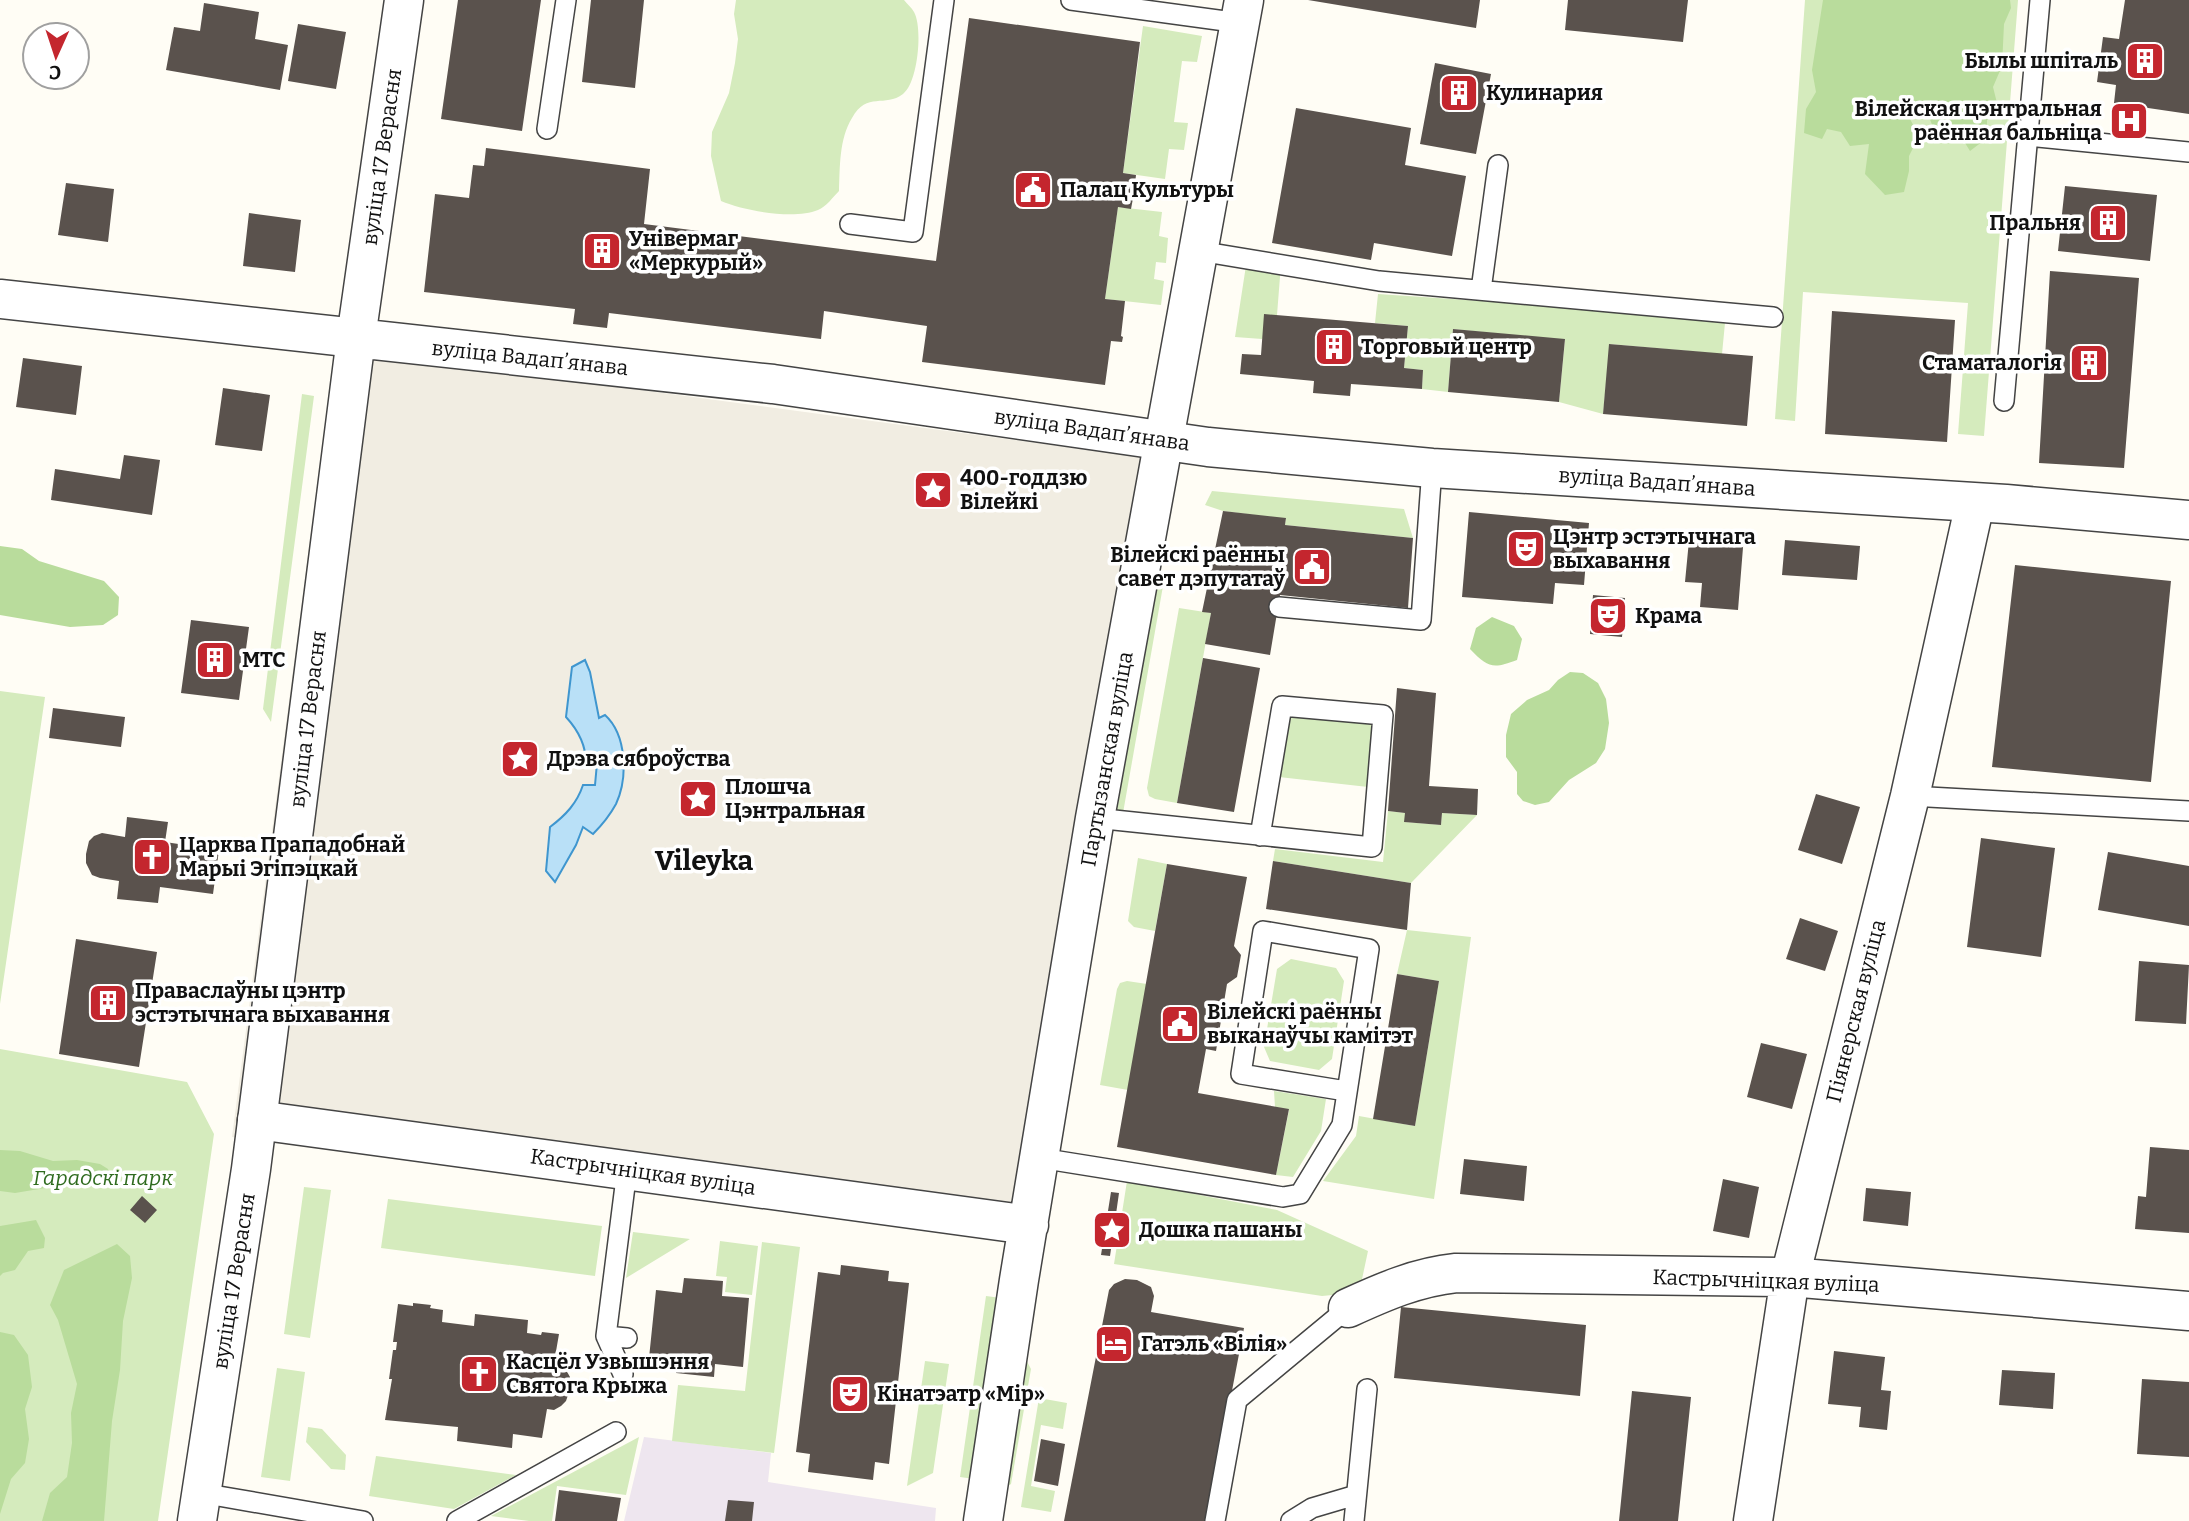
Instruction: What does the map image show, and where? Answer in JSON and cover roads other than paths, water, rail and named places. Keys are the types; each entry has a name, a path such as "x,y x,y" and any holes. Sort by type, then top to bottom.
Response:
{"street":[{"name":"вуліца 17 Верасня","path":"199,1507 251,1169 356,338 404,0"},
{"name":"Партызанская вуліца","path":"983,1521 1018,1280 1095,818 1242,12"},
{"name":"вуліца Вадапʼянава","path":"0,299 773,384 1208,447 1432,468 2006,504 2189,520"},
{"name":"Піянерская вуліца","path":"1753,1521 1790,1278 1910,796 1975,503"},
{"name":"Кастрычніцкая вуліца","path":"257,1120 1029,1225"},
{"name":"Кастрычніцкая вуліца","path":"1348,1308 1404,1284 1456,1273 1790,1278 2189,1311"}],"lane":[{"path":"547,129 566,0"},
{"path":"850,224 913,232 944,0"},
{"path":"1071,0 1242,12"},
{"path":"2004,401 2040,0"},
{"path":"2028,136 2189,152"},
{"path":"1481,290 1497,165"},
{"path":"1199,251 1379,281 1773,317"},
{"path":"1279,607 1421,620 1432,468"},
{"path":"1095,818 1260,836 1372,847 1383,715 1282,706 1260,836"},
{"path":"1910,796 2189,811"},
{"path":"1040,1158 1283,1197 1300,1194 1342,1125 1369,949 1263,931 1241,1074 1346,1091"},
{"path":"623,1374 606,1336 627,1170"},
{"path":"1215,1521 1237,1400 1348,1308"},
{"path":"606,1336 627,1338"},
{"path":"1354,1521 1367,1389"},
{"path":"457,1521 616,1432"},
{"path":"1291,1521 1312,1508 1356,1495"},
{"path":"199,1507 363,1521"}],"water":[{"path":"585,660 599,718 605,715 618,734 624,770 616,804 593,834 583,827 555,882 546,871 550,827 570,808 583,785 595,785 597,763 586,763 580,738 566,717 572,667"}],"place":[{"name":"Былы шпіталь","path":"2145,61"},
{"name":"Кулинария","path":"1459,93"},
{"name":"Вілейская цэнтральная раённая бальніца","path":"2129,121"},
{"name":"Палац Культуры","path":"1033,190"},
{"name":"Пральня","path":"2108,223"},
{"name":"Універмаг «Меркурый»","path":"602,251"},
{"name":"Торговый центр","path":"1334,347"},
{"name":"Стаматалогія","path":"2089,363"},
{"name":"400-годдзю Вілейкі","path":"933,490"},
{"name":"Цэнтр эстэтычнага выхавання","path":"1526,549"},
{"name":"Вілейскі раённы савет дэпутатаў","path":"1312,567"},
{"name":"Крама","path":"1608,616"},
{"name":"МТС","path":"215,660"},
{"name":"Дрэва сяброўства","path":"520,759"},
{"name":"Плошча Цэнтральная","path":"698,799"},
{"name":"Царква Прападобнай Марыі Эгіпэцкай","path":"152,857"},
{"name":"Праваслаўны цэнтр эстэтычнага выхавання","path":"108,1003"},
{"name":"Вілейскі раённы выканаўчы камітэт","path":"1180,1024"},
{"name":"Дошка пашаны","path":"1112,1230"},
{"name":"Гатэль «Вілія»","path":"1114,1344"},
{"name":"Касцёл Узвышэння Святога Крыжа","path":"479,1374"},
{"name":"Кінатэатр «Мір»","path":"850,1394"}],"district":[{"name":"Vileyka","path":"704,860"}],"park label":[{"name":"Гарадскі парк","path":"103,1178"}]}
